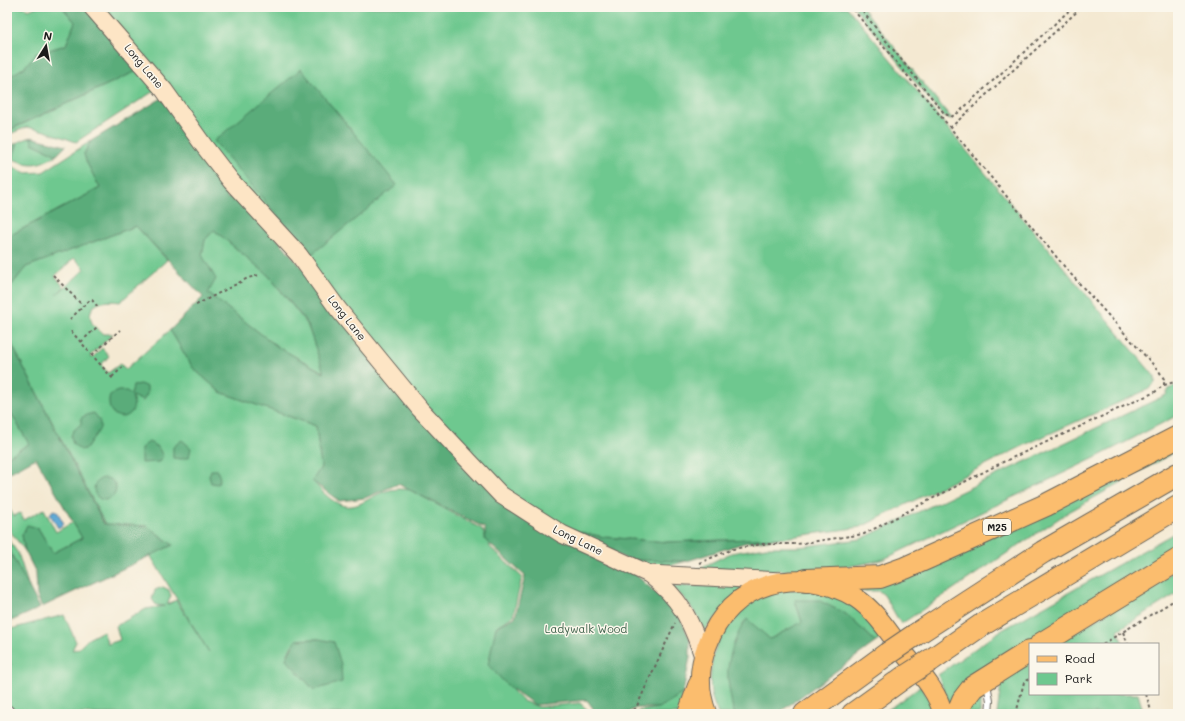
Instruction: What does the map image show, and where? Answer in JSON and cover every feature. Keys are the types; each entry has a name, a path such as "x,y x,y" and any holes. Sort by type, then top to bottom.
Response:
{"highway":[{"name":"M25","path":"796,581 880,577 905,568 1046,505 1178,437"},
{"path":"805,714 887,654 1043,552 1178,474"},
{"path":"853,714 980,626 1178,507"},
{"path":"1043,643 1178,560"},
{"path":"957,714 963,700 973,687 1029,651"},
{"path":"689,714 699,686"}],"main road":[{"path":"707,714 699,686 703,656 711,634 727,610 750,592 767,585 796,581 833,586 857,598 874,613 930,686 943,714"}],"street":[{"name":"Long Lane","path":"92,7 164,90 231,181 299,255 338,308 420,409 501,495 562,534 649,574 659,581 682,606 703,656"},
{"name":"Long Lane","path":"649,574 740,577 796,581"}],"lane":[{"path":"986,678 990,701 989,714"}],"path":[{"path":"851,7 1068,271 1159,371 1164,379 1164,385"},
{"path":"859,7 944,113 951,117 958,113 1073,7"},
{"path":"950,128 1082,7"},
{"path":"53,275 83,306"},
{"path":"196,305 248,278 259,275"},
{"path":"70,319 91,299 99,308"},
{"path":"81,342 98,326"},
{"path":"92,356 120,330 117,327"},
{"path":"71,331 114,380"},
{"path":"112,377 123,367"},
{"path":"690,576 690,568 706,559 732,549 762,544 797,544 864,534 996,466 1156,392 1164,385 1178,381"},
{"path":"1105,643 1178,598"},
{"path":"629,714 636,708 682,606"},
{"path":"1123,632 1128,643"},
{"path":"1016,714 1024,682 1029,680"},
{"path":"1146,695 1152,714"}],"green space":[{"path":"11,7 25,7 28,10 36,7 62,7 75,22 66,45 35,54 25,67 7,78 7,21"},
{"path":"62,7 86,7 141,69 7,131 7,78 25,67 35,54 66,45 75,22"},
{"path":"96,7 847,7 1155,377 1155,383 1149,389 1029,443 861,527 783,538 667,542 604,537 565,529 525,505 488,473 427,408 209,148"},
{"path":"854,7 862,7 952,119 944,117"},
{"path":"141,69 157,89 76,142 45,131 27,127 12,133 10,130"},
{"path":"301,69 397,185 311,255 214,141"},
{"name":"Ladywalk Wood","path":"162,98 223,182 228,199 234,193 243,198 497,498 634,573 678,613 690,639 690,657 683,693 659,708 636,708 626,714 597,714 587,700 535,705 509,687 488,665 496,627 515,617 525,576 485,540 485,528 398,484 365,498 339,501 312,481 321,467 316,426 220,392 193,368 170,330 203,297 136,226 26,267 7,291 7,237 100,188 84,154 91,141","holes":["214,230 269,276 307,323 324,373 278,347 208,293 216,279 202,255 205,240"]},
{"path":"31,137 32,143 57,155 35,164 25,163 13,159 18,142"},
{"path":"31,137 66,146 57,155 32,143"},
{"path":"91,141 84,154 100,188 7,237 7,164 26,173 43,172"},
{"path":"18,142 13,159 7,154 7,148"},
{"path":"136,226 167,260 120,302 107,301 96,304 91,312 93,325 103,334 113,334 90,356 92,358 102,348 109,356 101,365 108,373 120,364 126,369 170,330 193,368 220,392 316,426 321,467 313,481 328,497 341,505 352,506 394,489 410,490 482,529 490,547 522,577 513,616 496,627 509,687 523,701 539,707 580,703 592,714 16,714 7,704 7,667 11,665 7,654 7,630 64,615 76,642 72,650 78,649 88,639 103,631 108,644 120,640 116,626 146,609 165,606 156,605 152,599 155,590 163,587 169,590 171,596 167,605 176,600 209,652 150,555 173,545 147,526 105,524 7,335 7,291 26,267","holes":["74,258 85,269 56,295 64,287 55,276","305,639 319,639 286,659 292,646 297,641"]},
{"path":"214,230 269,276 307,324 325,373 278,347 207,293 202,255 205,240"},
{"path":"7,335 104,524 147,526 173,545 42,607 37,596 36,573 25,551 22,535 27,525 38,528 53,553 82,538 36,458 7,474 7,457 29,444 7,406"},
{"path":"140,384 147,387 147,394 143,401 132,396 134,405 132,412 127,416 122,417 111,411 109,405 110,395 118,391 127,391 131,395 133,386"},
{"path":"1178,384 1178,415 1097,457 884,559 862,564 816,569 698,569 731,553 766,547 799,547 861,539 1166,395 1169,389"},
{"path":"7,406 29,444 7,457"},
{"path":"94,413 100,424 100,428 87,448 81,450 73,444 71,436 73,431 81,424 81,418"},
{"path":"182,440 191,448 189,457 182,459 173,458 173,447"},
{"path":"149,442 158,447 163,456 159,462 141,463 141,448"},
{"path":"1178,443 1178,450 1067,513 901,624 884,595 879,591 859,591 853,586"},
{"path":"211,470 217,470 220,478 218,484 211,483 209,476"},
{"path":"105,478 109,479 115,485 115,493 109,499 105,500 101,499 95,493 94,489 95,485 101,479"},
{"path":"7,505 14,516 20,513 24,520 44,509 56,532 73,522 82,538 53,553 38,528 22,535 25,551 7,527"},
{"path":"565,529 604,537 667,542 783,538 744,543 687,561 628,560"},
{"path":"1178,531 1178,550 1008,656 951,709 938,675 997,633"},
{"path":"7,538 18,553 30,590 7,546"},
{"path":"7,546 40,608 7,623"},
{"path":"628,560 687,561 659,568"},
{"path":"1178,569 1178,593 1118,630 1123,643 1058,643"},
{"path":"671,586 745,586 704,631 690,606"},
{"path":"781,589 826,590 851,603 884,636 876,642 846,614 795,600 802,622 770,639 746,620 742,625 733,710 735,714 718,714 711,694 710,679 715,651 726,626 745,605 763,594"},
{"path":"795,600 818,600 846,614 876,642 777,714 735,714 730,694 728,672 730,656 739,632 747,619 770,639 802,622"},
{"path":"319,639 334,642 341,664 342,682 314,690 286,659 296,640"},
{"path":"1029,661 1029,695 1138,695 1144,714 997,714 1002,677"},
{"path":"921,686 938,714 882,714"},
{"path":"683,693 678,714 635,714 639,711 659,708"},
{"path":"980,697 980,714 963,714 968,702"}],"water":[{"path":"53,510 57,511 64,524 58,528 50,514"}]}
